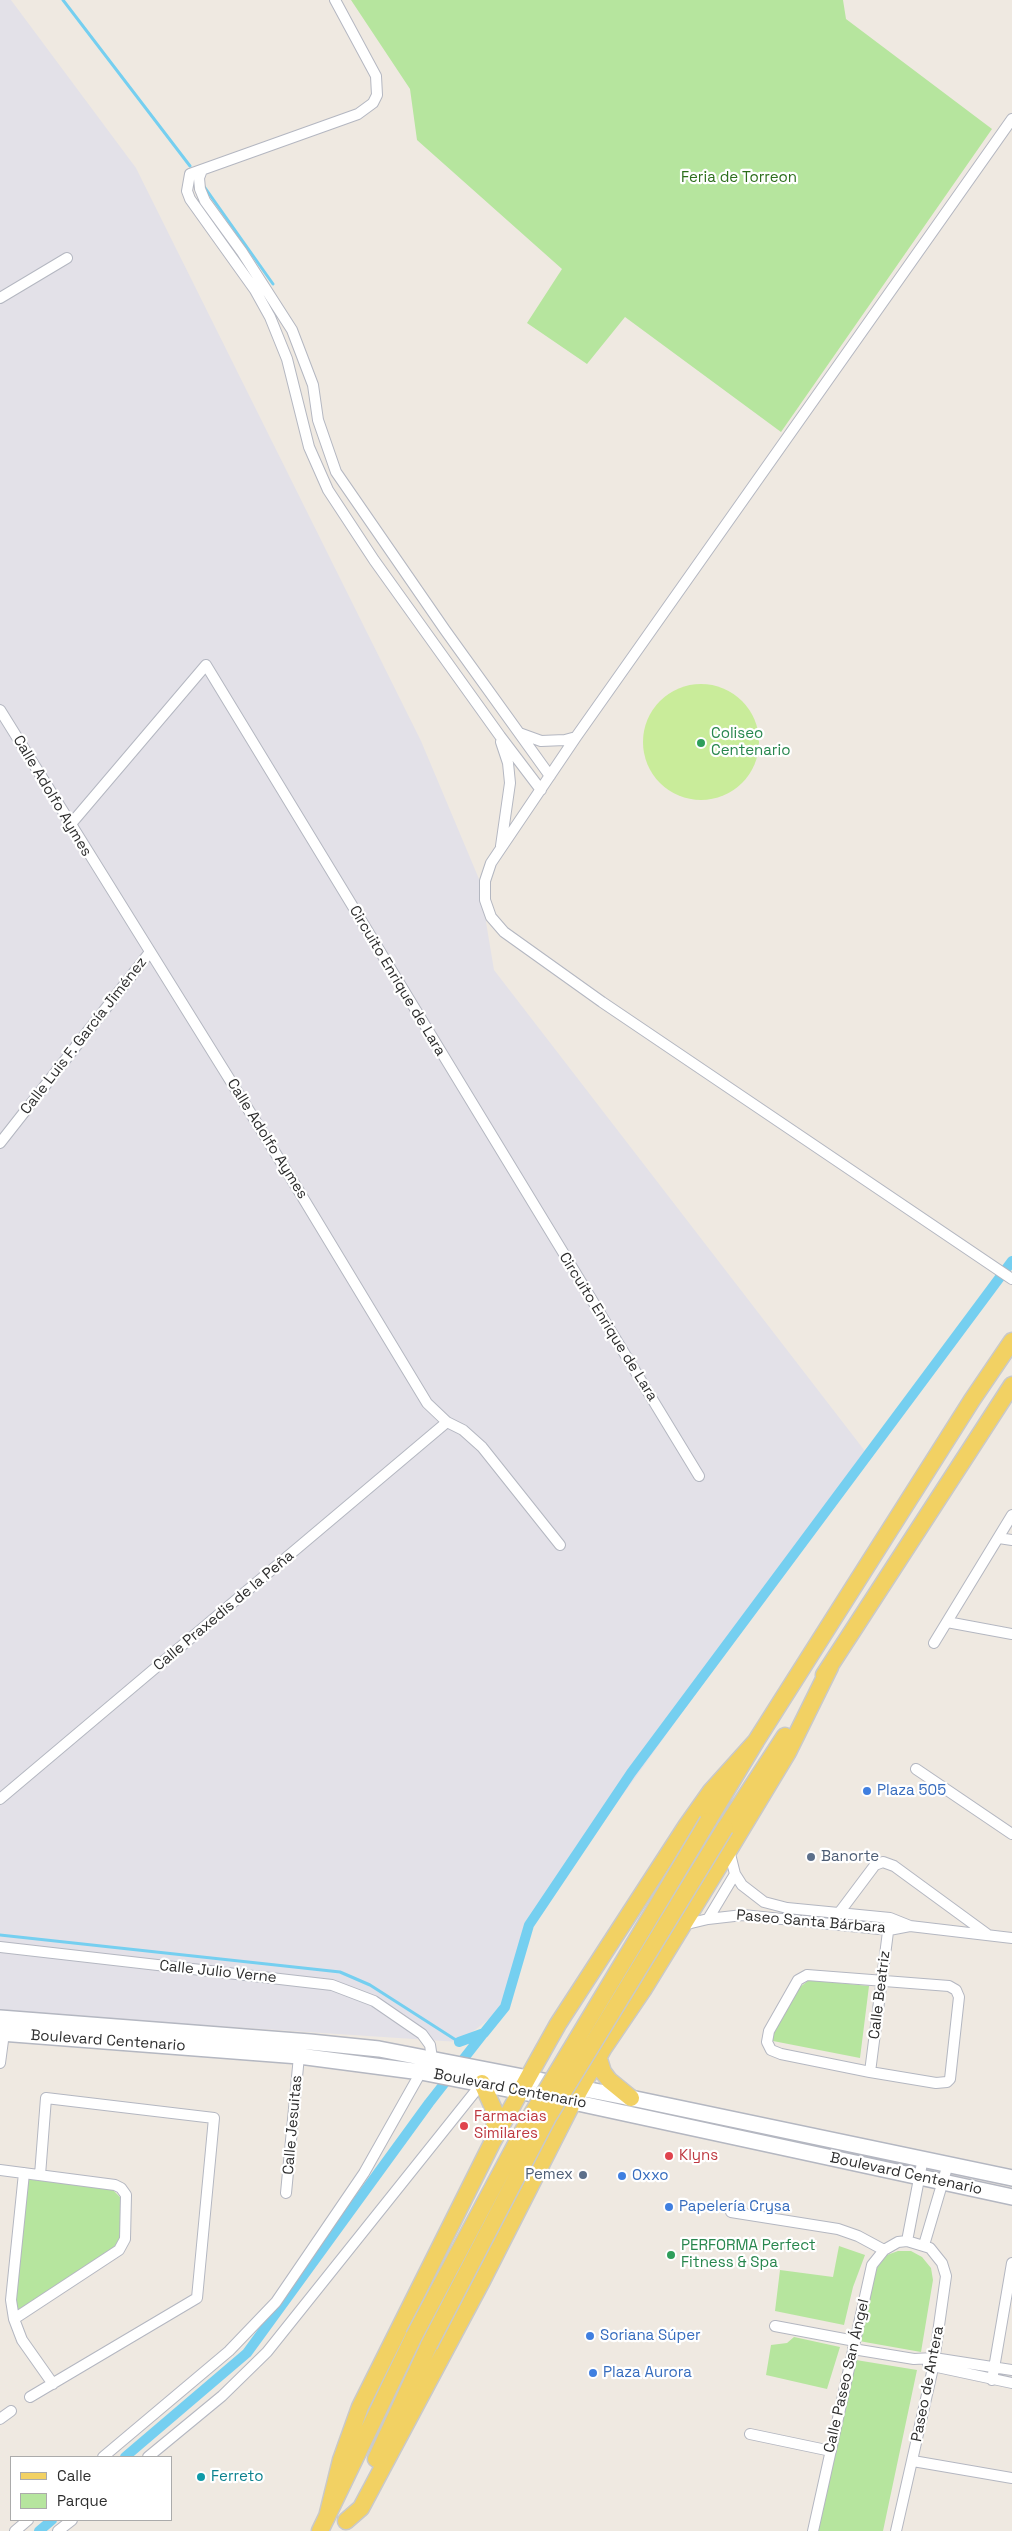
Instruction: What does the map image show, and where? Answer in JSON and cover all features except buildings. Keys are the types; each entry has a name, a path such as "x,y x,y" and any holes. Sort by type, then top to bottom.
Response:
{"main road":[{"path":"323,2524 414,2336 532,2114 756,1741 972,1400 1012,1341"},
{"path":"344,2526 430,2345 548,2116 725,1828 1012,1384"},
{"path":"344,2526 361,2508 482,2281 547,2148 601,2052 683,1926 788,1752 830,1667"},
{"path":"323,2524 341,2460 360,2407 524,2084 558,2024 687,1825 711,1791 756,1741"},
{"name":"Boulevard Centenario","path":"1,2028 80,2024 310,2042 437,2059 479,2078"},
{"path":"558,2024 560,2034 573,2050 583,2053 601,2052"},
{"name":"Boulevard Centenario","path":"1,2028 124,2043 299,2056 524,2084 1012,2197"},
{"path":"124,2043 175,2041 192,2032"},
{"path":"601,2052 603,2072 609,2080 631,2098"},
{"path":"479,2078 495,2112 496,2136"},
{"name":"Boulevard Centenario","path":"577,2095 631,2098 1012,2178"},
{"path":"496,2136 510,2126 522,2126 533,2130 542,2138 547,2148"}],"street":[{"path":"335,0 376,76 377,95 373,103 358,114 190,174 186,186 190,199 255,290 270,317 287,358 300,414 318,468 328,490 374,560 541,790"},
{"path":"1012,119 576,736 491,863 485,881 485,900 491,918 504,932 602,1002 1012,1279"},
{"path":"202,170 199,178 200,189 205,201 242,252 292,330 313,385 318,420 336,472 390,553 550,776"},
{"path":"0,298 67,258"},
{"path":"374,560 390,553"},
{"name":"Circuito Enrique de Lara","path":"70,825 206,665 699,1476"},
{"name":"Calle Adolfo Aymes","path":"0,710 294,1183 427,1403 447,1422 463,1430 482,1447 560,1545"},
{"path":"519,733 541,741 559,741 576,736"},
{"path":"500,736 508,763 510,783 500,850"},
{"name":"Calle Luis F. García Jiménez","path":"0,1143 150,952"},
{"name":"Calle Praxedis de la Peña","path":"0,1799 447,1422"},
{"path":"934,1643 1012,1515"},
{"path":"998,1538 1012,1540"},
{"path":"947,1622 1012,1634"},
{"path":"916,1769 1012,1834"},
{"name":"Paseo Santa Bárbara","path":"729,1850 735,1874 752,1895 764,1902 788,1908 890,1918 910,1926 1012,1938"},
{"path":"839,1913 875,1865 883,1862 894,1866 988,1935"},
{"path":"708,1919 735,1874"},
{"name":"Paseo Santa Bárbara","path":"683,1926 727,1916 758,1916 889,1930 910,1926"},
{"name":"Calle Beatriz","path":"870,2072 890,1918"},
{"name":"Calle Julio Verne","path":"0,1947 332,1985 374,2000 422,2034 437,2059"},
{"path":"817,1975 882,1979 949,1986 956,1990 960,1997 950,2079 947,2082 936,2083 870,2072 781,2054 772,2050 767,2042 769,2032 798,1980 817,1975"},
{"path":"0,2063 1,2028"},
{"name":"Calle Jesuitas","path":"287,2040 299,2056"},
{"name":"Calle Jesuitas","path":"286,2193 299,2056 310,2042"},
{"path":"104,2456 229,2351 276,2302 364,2173 428,2073"},
{"path":"149,2456 222,2396 267,2352 479,2078"},
{"path":"30,2398 197,2298 214,2118 46,2098 40,2174"},
{"path":"907,2241 923,2158"},
{"path":"731,2212 838,2229 858,2236 884,2250 898,2242 907,2241 924,2245 948,2164"},
{"path":"0,2170 115,2185 121,2188 126,2195 125,2238 119,2250 14,2319"},
{"path":"24,2173 11,2300 14,2319 22,2340 52,2384"},
{"name":"Paseo de Antera","path":"896,2531 934,2362 946,2276 942,2262 937,2254 924,2245"},
{"name":"Calle Paseo San Ángel","path":"813,2531 872,2265 884,2250"},
{"path":"992,2380 1012,2263"},
{"path":"775,2326 914,2359 1012,2370"},
{"path":"934,2362 992,2380 1012,2383"},
{"path":"0,2419 11,2411"},
{"path":"750,2434 831,2450"},
{"path":"913,2461 1012,2478"},
{"path":"15,2531 27,2521"},
{"path":"58,2531 71,2521"}],"shaded area":[{"path":"0,0 11,0 136,168 421,741 487,898 486,922 494,970 868,1455 529,1925 505,2007 459,2042 201,2025 0,2026"}],"green space":[{"name":"Feria de Torreon","path":"351,0 843,0 846,19 992,129 781,432 625,317 587,364 527,323 562,269 417,140 410,89"},
{"name":"Coliseo Centenario","path":"701,684 723,688 733,693 742,701 750,710 755,720 759,742 755,764 750,774 742,783 733,791 723,796 701,800 679,796 669,791 660,783 652,774 647,764 643,742 647,720 652,710 660,701 669,693 679,688"},
{"path":"809,1980 869,1986 860,2058 773,2041 773,2032 800,1987"},
{"path":"28,2179 113,2190 122,2199 120,2236 116,2247 16,2313 14,2299"},
{"path":"839,2246 865,2255 853,2287 844,2325 775,2311 780,2270 833,2277"},
{"path":"898,2251 911,2251 922,2257 931,2268 933,2280 921,2352 859,2341 876,2269 887,2255"},
{"path":"794,2337 840,2347 827,2389 766,2375 771,2345 787,2343"},
{"path":"856,2360 917,2370 883,2531 818,2531"}],"waterway":[{"path":"63,0 190,166"},
{"path":"203,185 273,284"},
{"path":"459,2042 484,2033 505,2007 529,1925 631,1773 1012,1261"},
{"path":"0,1935 340,1972 370,1985 459,2042"},
{"path":"126,2456 247,2353 429,2103 483,2034"},
{"path":"39,2531 51,2521"}],"place":[{"name":"Coliseo Centenario","path":"701,743"},
{"name":"Plaza 505","path":"867,1791"},
{"name":"Banorte","path":"811,1857"},
{"name":"Farmacias Similares","path":"464,2126"},
{"name":"Klyns","path":"669,2156"},
{"name":"Pemex","path":"583,2175"},
{"name":"Oxxo","path":"622,2176"},
{"name":"Papelería Crysa","path":"669,2207"},
{"name":"PERFORMA Perfect Fitness & Spa","path":"671,2255"},
{"name":"Soriana Súper","path":"590,2336"},
{"name":"Plaza Aurora","path":"593,2373"},
{"name":"Ferreto","path":"201,2477"}]}
